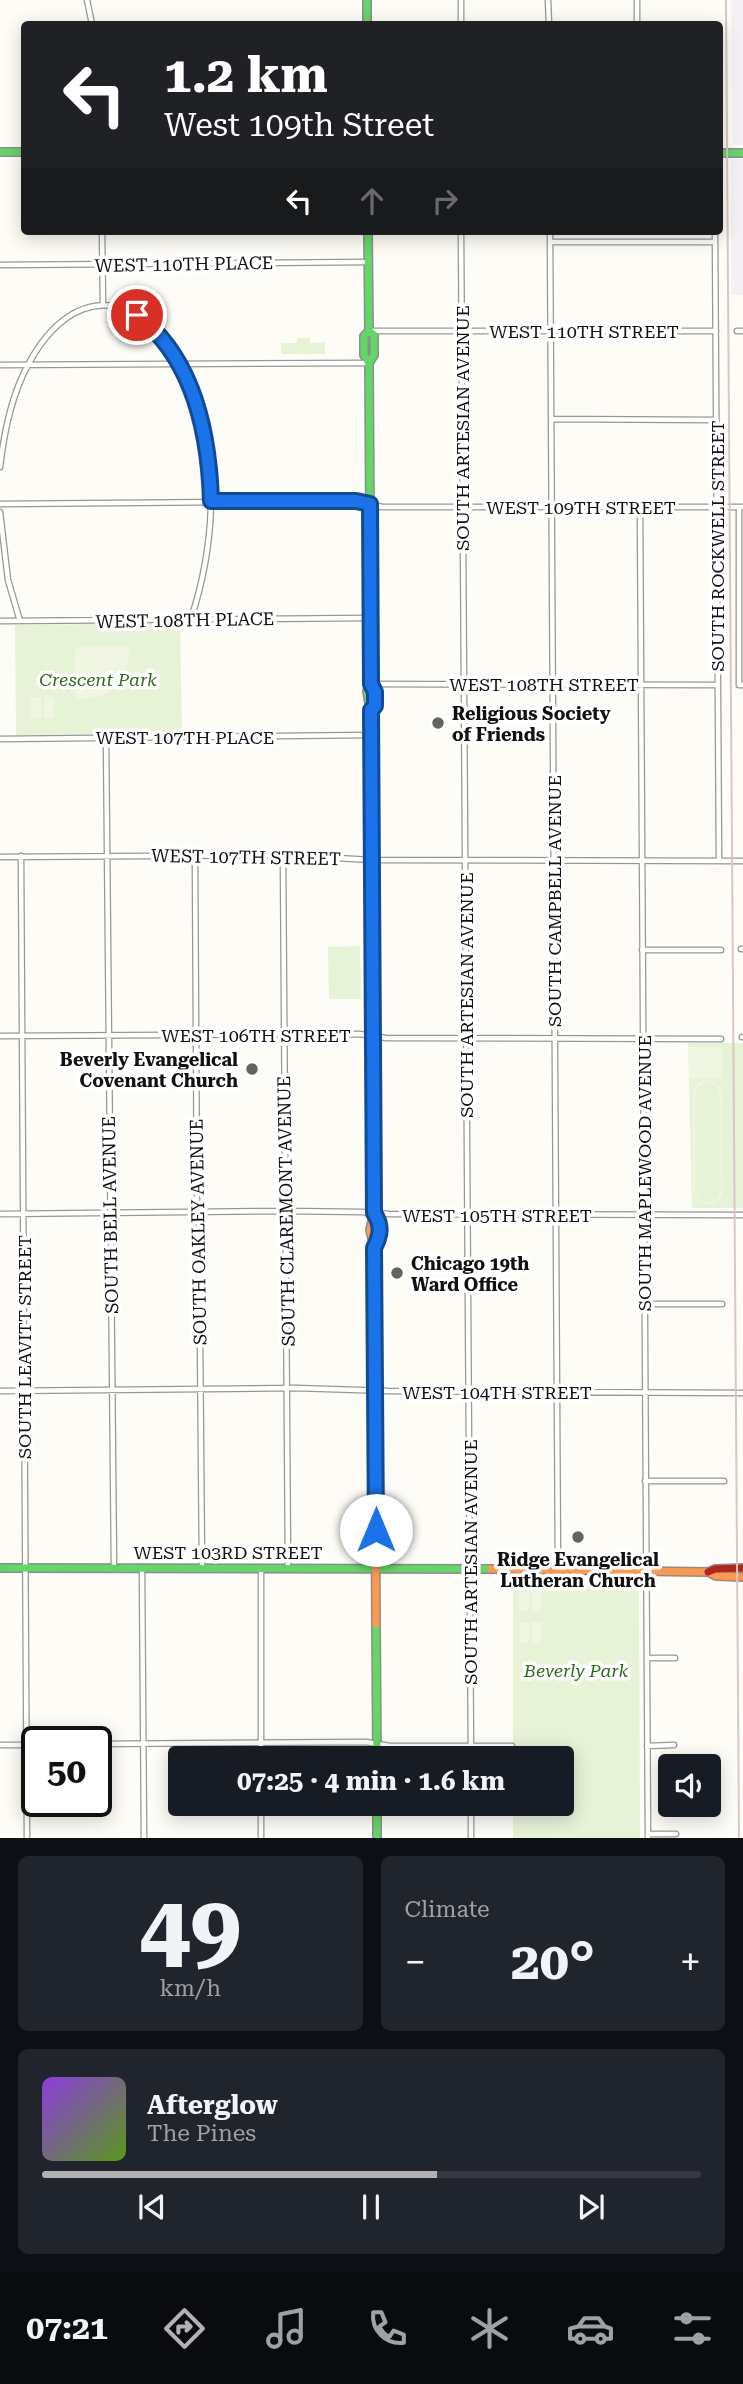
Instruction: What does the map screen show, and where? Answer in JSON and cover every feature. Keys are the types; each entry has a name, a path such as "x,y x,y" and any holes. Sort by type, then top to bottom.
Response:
{"main road":[{"path":"367,0 367,21"},
{"path":"0,152 21,152"},
{"path":"723,153 743,153"},
{"path":"368,235 369,331 364,336 364,355 369,363 371,684 367,691 368,706 371,710 374,1213 369,1220 369,1237 374,1248 377,1744"},
{"name":"WEST 103RD STREET","path":"0,1568 376,1567 646,1572 708,1572 715,1569 743,1568"},
{"name":"WEST 103RD STREET","path":"708,1572 716,1576 743,1577"},
{"path":"377,1816 377,1838"}],"street":[{"path":"87,0 91,21"},
{"path":"461,0 461,21"},
{"path":"548,0 548,21"},
{"path":"637,0 637,21"},
{"path":"102,235 103,304"},
{"name":"SOUTH ARTESIAN AVENUE","path":"461,235 471,1746"},
{"name":"SOUTH CAMPBELL AVENUE","path":"550,235 558,1570"},
{"name":"SOUTH ROCKWELL STREET","path":"715,235 719,861"},
{"path":"550,242 715,242"},
{"name":"WEST 110TH PLACE","path":"0,265 368,262"},
{"path":"0,467 9,415 28,365 48,335 66,317 89,306 103,304 128,310 146,321 180,364 193,393 205,440 211,501 205,566 191,620"},
{"name":"WEST 110TH STREET","path":"369,331 716,331"},
{"path":"0,365 369,363"},
{"path":"551,419 716,419"},
{"name":"WEST 109TH STREET","path":"0,504 356,501 382,507 741,507"},
{"name":"SOUTH MAPLEWOOD AVENUE","path":"640,507 648,1836"},
{"name":"SOUTH ROCKWELL STREET","path":"741,507 741,685"},
{"path":"0,512 8,580 20,621"},
{"name":"WEST 108TH PLACE","path":"0,621 370,618"},
{"name":"WEST 108TH STREET","path":"371,684 718,685"},
{"name":"WEST 107TH PLACE","path":"0,739 371,735"},
{"name":"SOUTH BELL AVENUE","path":"106,737 114,1568"},
{"name":"SOUTH OAKLEY AVENUE","path":"195,855 202,1567"},
{"name":"WEST 107TH STREET","path":"0,857 283,855 372,860 743,861"},
{"name":"SOUTH CLAREMONT AVENUE","path":"283,855 288,1567"},
{"name":"SOUTH LEAVITT STREET","path":"21,856 26,1726"},
{"path":"642,950 721,950"},
{"name":"WEST 106TH STREET","path":"0,1036 284,1035 721,1039"},
{"name":"WEST 105TH STREET","path":"0,1214 286,1211 467,1215 743,1215"},
{"path":"645,1304 722,1304"},
{"name":"WEST 104TH STREET","path":"0,1391 287,1388 743,1393"},
{"path":"645,1481 724,1481"},
{"path":"261,1567 261,1743"},
{"path":"142,1568 144,1838"},
{"path":"647,1658 675,1658"},
{"path":"112,1744 471,1746"},
{"path":"0,1745 21,1745"},
{"path":"647,1746 674,1745"},
{"path":"261,1816 261,1838"},
{"path":"471,1816 471,1838"},
{"name":"SOUTH LEAVITT STREET","path":"27,1817 27,1838"},
{"path":"648,1836 676,1834"}],"shaded area":[{"path":"731,0 743,0 743,145 733,145"},
{"path":"731,159 743,159 743,295 731,295"}],"green space":[{"path":"297,338 310,338 310,343 325,342 325,354 281,354 281,343 297,343"},
{"name":"Crescent Park","path":"180,623 182,733 16,735 15,625"},
{"path":"79,646 129,646 126,670 116,686 99,696 75,699 75,650"},
{"path":"31,697 41,697 41,718 31,718"},
{"path":"44,697 54,697 54,718 44,718"},
{"path":"360,946 361,999 329,999 328,947"},
{"path":"688,1043 743,1043 743,1208 692,1208"},
{"path":"689,1047 722,1047 722,1078 689,1078"},
{"path":"702,1081 713,1082 718,1086 722,1097 722,1193 719,1200 710,1205 698,1200 693,1190 693,1094","holes":["706,1082 716,1085 720,1098 721,1190 717,1199 709,1203 698,1198 695,1190 695,1095 698,1087"]},
{"name":"Beverly Park","path":"513,1579 639,1581 640,1838 513,1838 513,1816 574,1816 574,1746 513,1746"},
{"path":"532,1590 541,1590 541,1611 532,1611"},
{"path":"519,1591 529,1591 529,1611 519,1611"},
{"path":"532,1622 542,1622 542,1643 532,1643"},
{"path":"520,1623 529,1623 529,1643 520,1643"}],"railway":[{"path":"726,0 739,1838"}],"traffic: fast":[{"path":"367,0 367,21"},
{"path":"0,152 21,152"},
{"path":"723,153 743,153"},
{"path":"368,235 369,331 364,336 364,355 369,363 371,684 367,691 371,717 374,1187"},
{"path":"369,331 374,335 374,355 369,363"},
{"path":"371,684 375,692 375,706 371,710"},
{"path":"374,1213 380,1230 374,1248"},
{"path":"0,1568 491,1569"},
{"path":"376,1624 377,1746"},
{"path":"377,1816 377,1838"}],"traffic: slow":[{"path":"374,1187 374,1213 370,1230 374,1248 376,1624"},
{"path":"491,1569 708,1572 716,1576 743,1577"}],"traffic: jam":[{"path":"708,1572 715,1569 743,1568"}],"place":[{"name":"Religious Society of Friends","path":"438,723"},
{"name":"Beverly Evangelical Covenant Church","path":"252,1069"},
{"name":"Chicago 19th Ward Office","path":"397,1273"},
{"name":"Ridge Evangelical Lutheran Church","path":"578,1537"}],"route":[{"path":"137,315 146,321 175,356 193,393 205,440 211,501 356,501 370,504 371,684 375,692 375,706 371,710 374,1213 380,1222 380,1238 374,1248 376,1530"}]}
